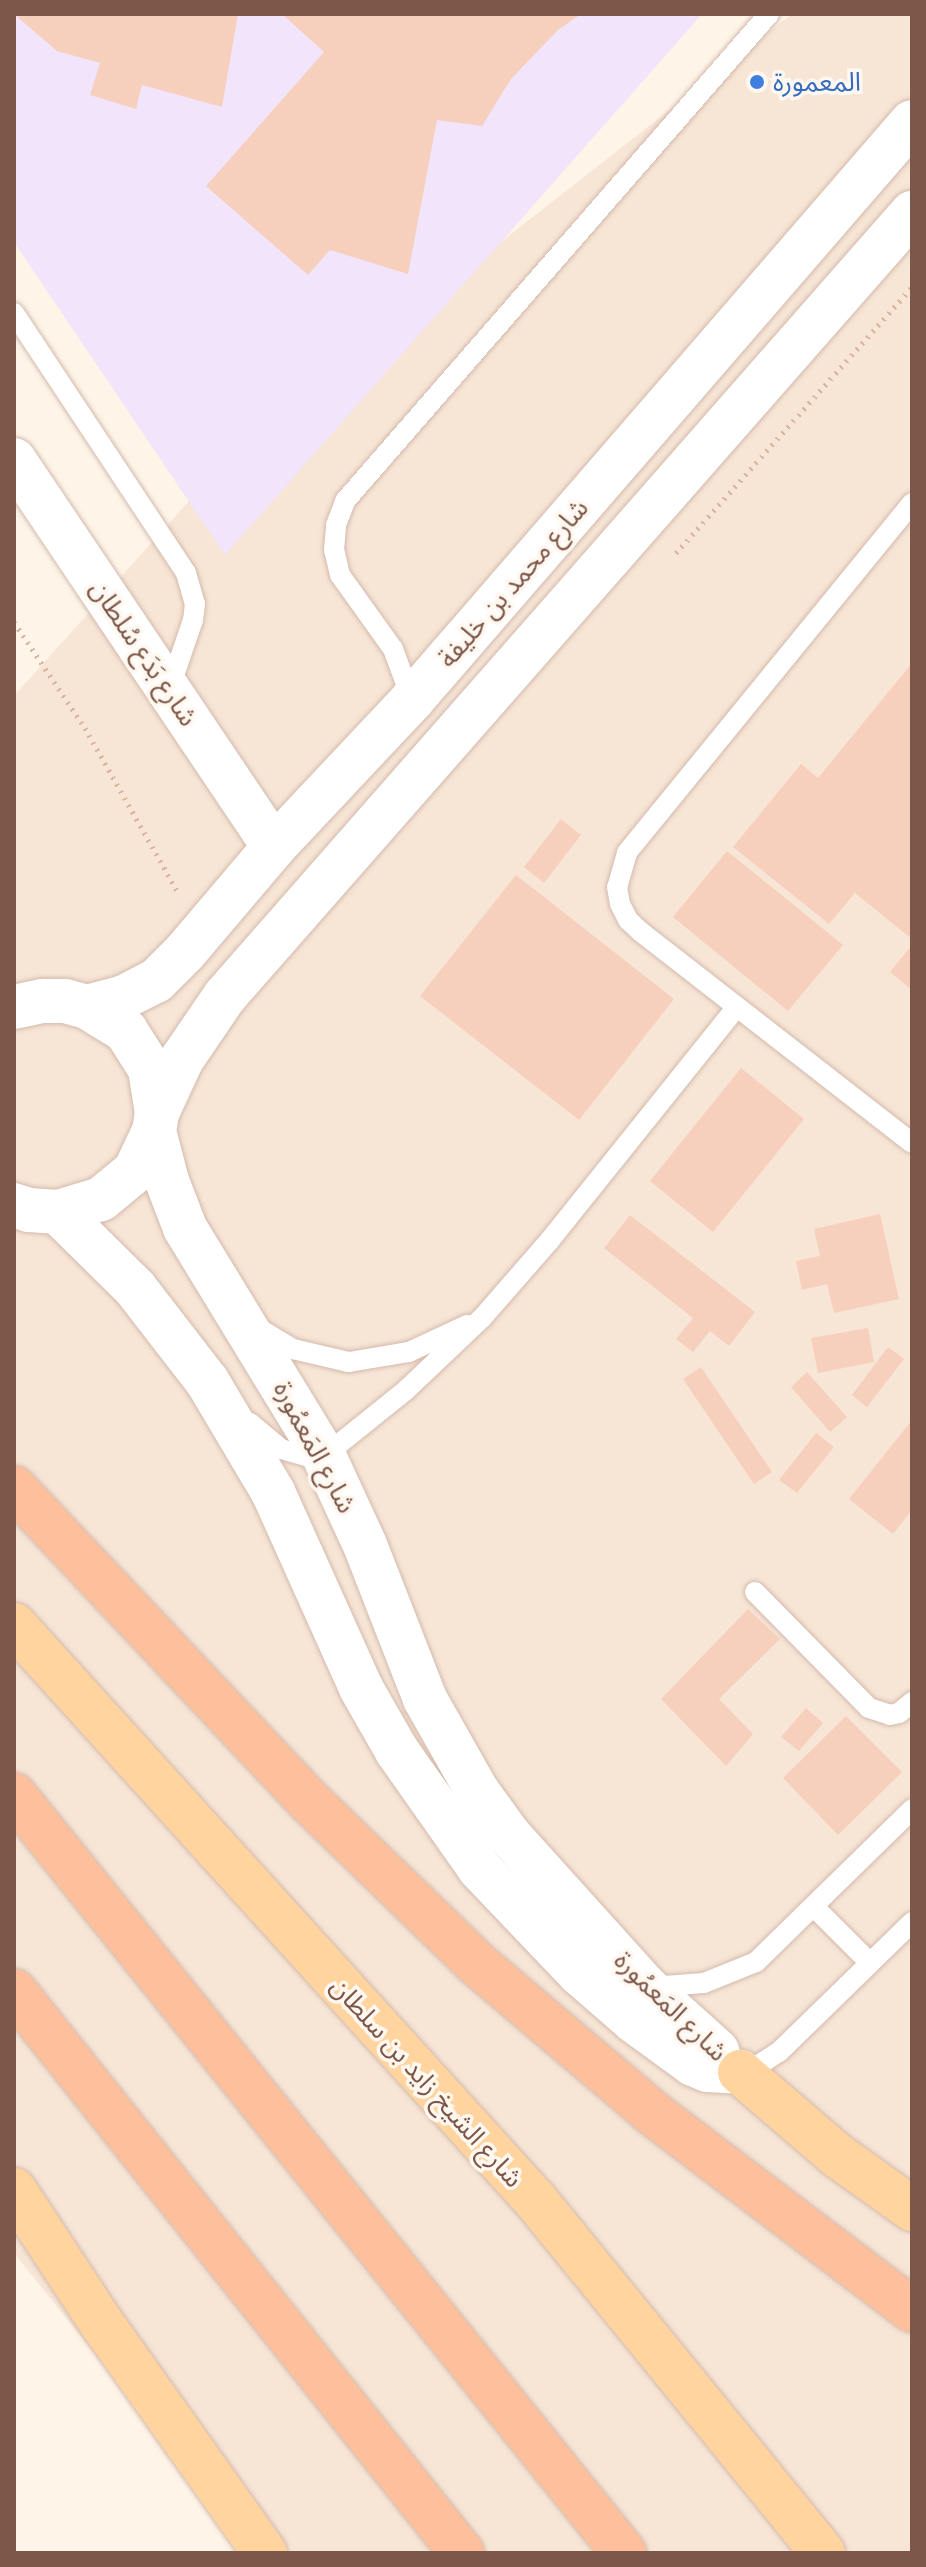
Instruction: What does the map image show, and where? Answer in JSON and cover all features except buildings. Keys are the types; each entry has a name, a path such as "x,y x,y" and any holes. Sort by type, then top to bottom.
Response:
{"highway":[{"path":"14,1488 308,1800 476,1963 654,2114 912,2310"},
{"path":"14,1795 624,2553"},
{"path":"14,1991 462,2553"}],"main road":[{"name":"شارع محمد بن خليفة","path":"87,1007 124,997 156,981 195,941 274,847 412,700 912,122"},
{"path":"14,1205 29,1210 58,1212 101,1199 135,1171 182,1059 225,996 912,213"},
{"name":"شارع بَدَع سُلطان","path":"14,460 274,847"},
{"path":"24,997 87,1007"},
{"name":"شارع المَعمُورة","path":"87,1007 126,1031 150,1069 155,1122 167,1181 185,1228 324,1456 365,1545 404,1651 449,1745 509,1835 646,1987 740,2072"},
{"name":"شارع المَعمُورة","path":"58,1212 135,1288 211,1386 273,1492 361,1688 397,1751 480,1869 538,1933 634,2021 693,2064 707,2070 740,2072"},
{"name":"شارع الشيخ زايد بن سلطان","path":"14,1625 536,2201 823,2553"},
{"path":"740,2072 838,2156 912,2209"},
{"path":"14,2190 109,2334 265,2553"}],"lane":[{"path":"412,700 393,649 340,575 334,550 336,525 345,501 769,14"},
{"path":"14,313 186,573 195,604 193,620 169,690"},
{"path":"912,503 627,853 619,869 618,896 628,920 736,1008 912,1143"},
{"path":"211,1386 281,1449 309,1457 324,1456 406,1390 482,1318 550,1240 736,1008"},
{"path":"241,1319 293,1349 349,1362 409,1352 482,1318"},
{"path":"755,1592 869,1708 890,1715 899,1713 912,1702"},
{"path":"646,1987 704,1983 732,1974 774,1948 912,1809"},
{"path":"814,1907 870,1963"},
{"path":"740,2072 754,2068 779,2052 912,1922"}],"path":[{"path":"14,622 85,728 185,906"}],"shaded area":[{"path":"14,14 702,14 225,555 14,242"},
{"path":"792,14 912,14 912,2553 255,2553 14,2253 14,696 233,452"}],"place":[{"name":"المعمورة","path":"757,82"}]}
